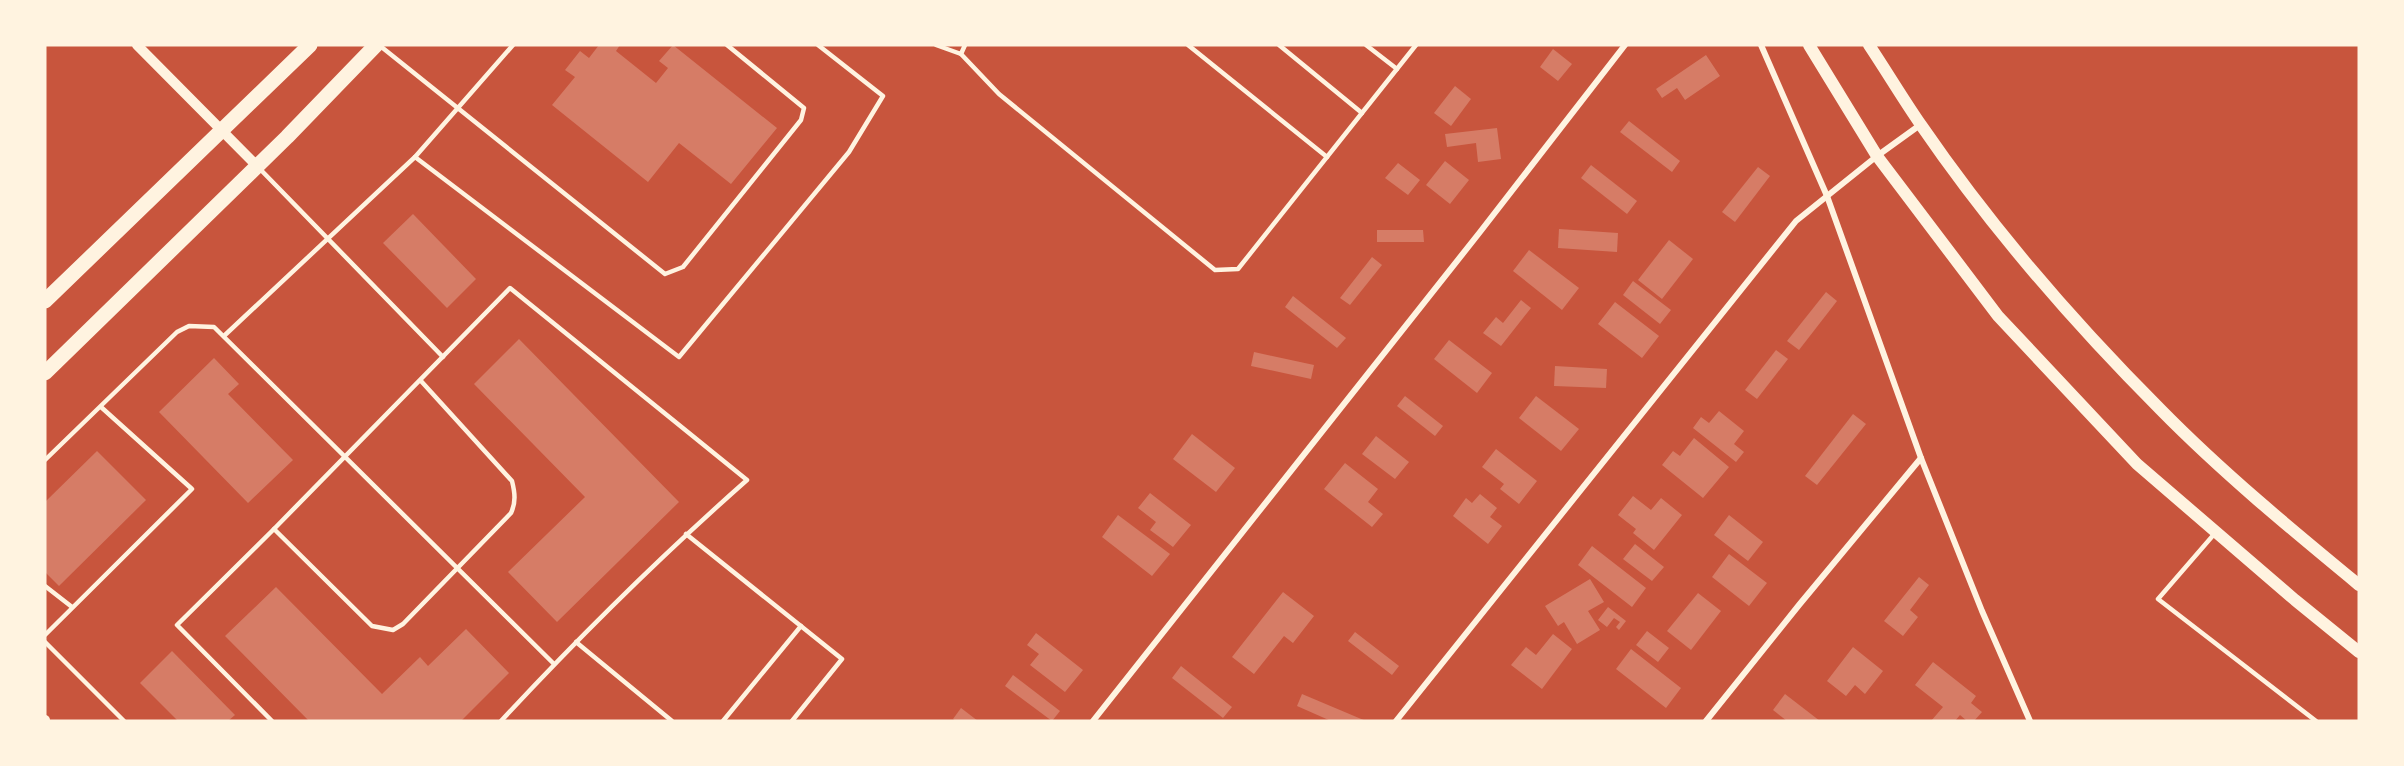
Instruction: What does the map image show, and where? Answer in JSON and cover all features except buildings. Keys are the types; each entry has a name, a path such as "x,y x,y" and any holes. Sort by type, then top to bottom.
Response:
{"main road":[{"path":"45,301 224,131 310,45"},
{"path":"45,373 378,45"},
{"path":"1809,45 1877,156 1998,316 2137,464 2295,600 2359,651"},
{"path":"1869,45 1920,124 2010,243 2100,347 2209,456 2263,506 2359,585"}],"street":[{"path":"137,45 257,166"},
{"path":"1093,721 1625,45"},
{"path":"1761,45 1827,196 1921,458 1982,610 2030,721"},
{"path":"1396,721 1796,221 1920,124"},
{"path":"1706,721 1921,458"}],"lane":[{"path":"378,45 665,274 683,267 801,120 804,108 726,45"},
{"path":"225,335 415,157 513,45"},
{"path":"415,157 679,357 849,152 883,96 818,45"},
{"path":"936,45 961,54 999,94 1215,270 1238,269 1416,45"},
{"path":"961,54 965,45"},
{"path":"1188,45 1327,157"},
{"path":"1279,45 1362,113"},
{"path":"1366,45 1397,69"},
{"path":"257,166 443,357"},
{"path":"273,721 177,626 421,381 510,288 747,480 686,534 554,664 501,721"},
{"path":"45,460 177,332 189,326 214,327 225,335 554,664"},
{"path":"274,529 372,626 393,630 403,624 511,513 515,494 512,481 421,381"},
{"path":"45,635 192,489 101,406"},
{"path":"2216,532 2158,599 2316,721"},
{"path":"686,534 842,659 792,721"},
{"path":"45,586 72,607"},
{"path":"723,721 801,626"},
{"path":"45,642 124,721"},
{"path":"576,642 672,721"}]}
